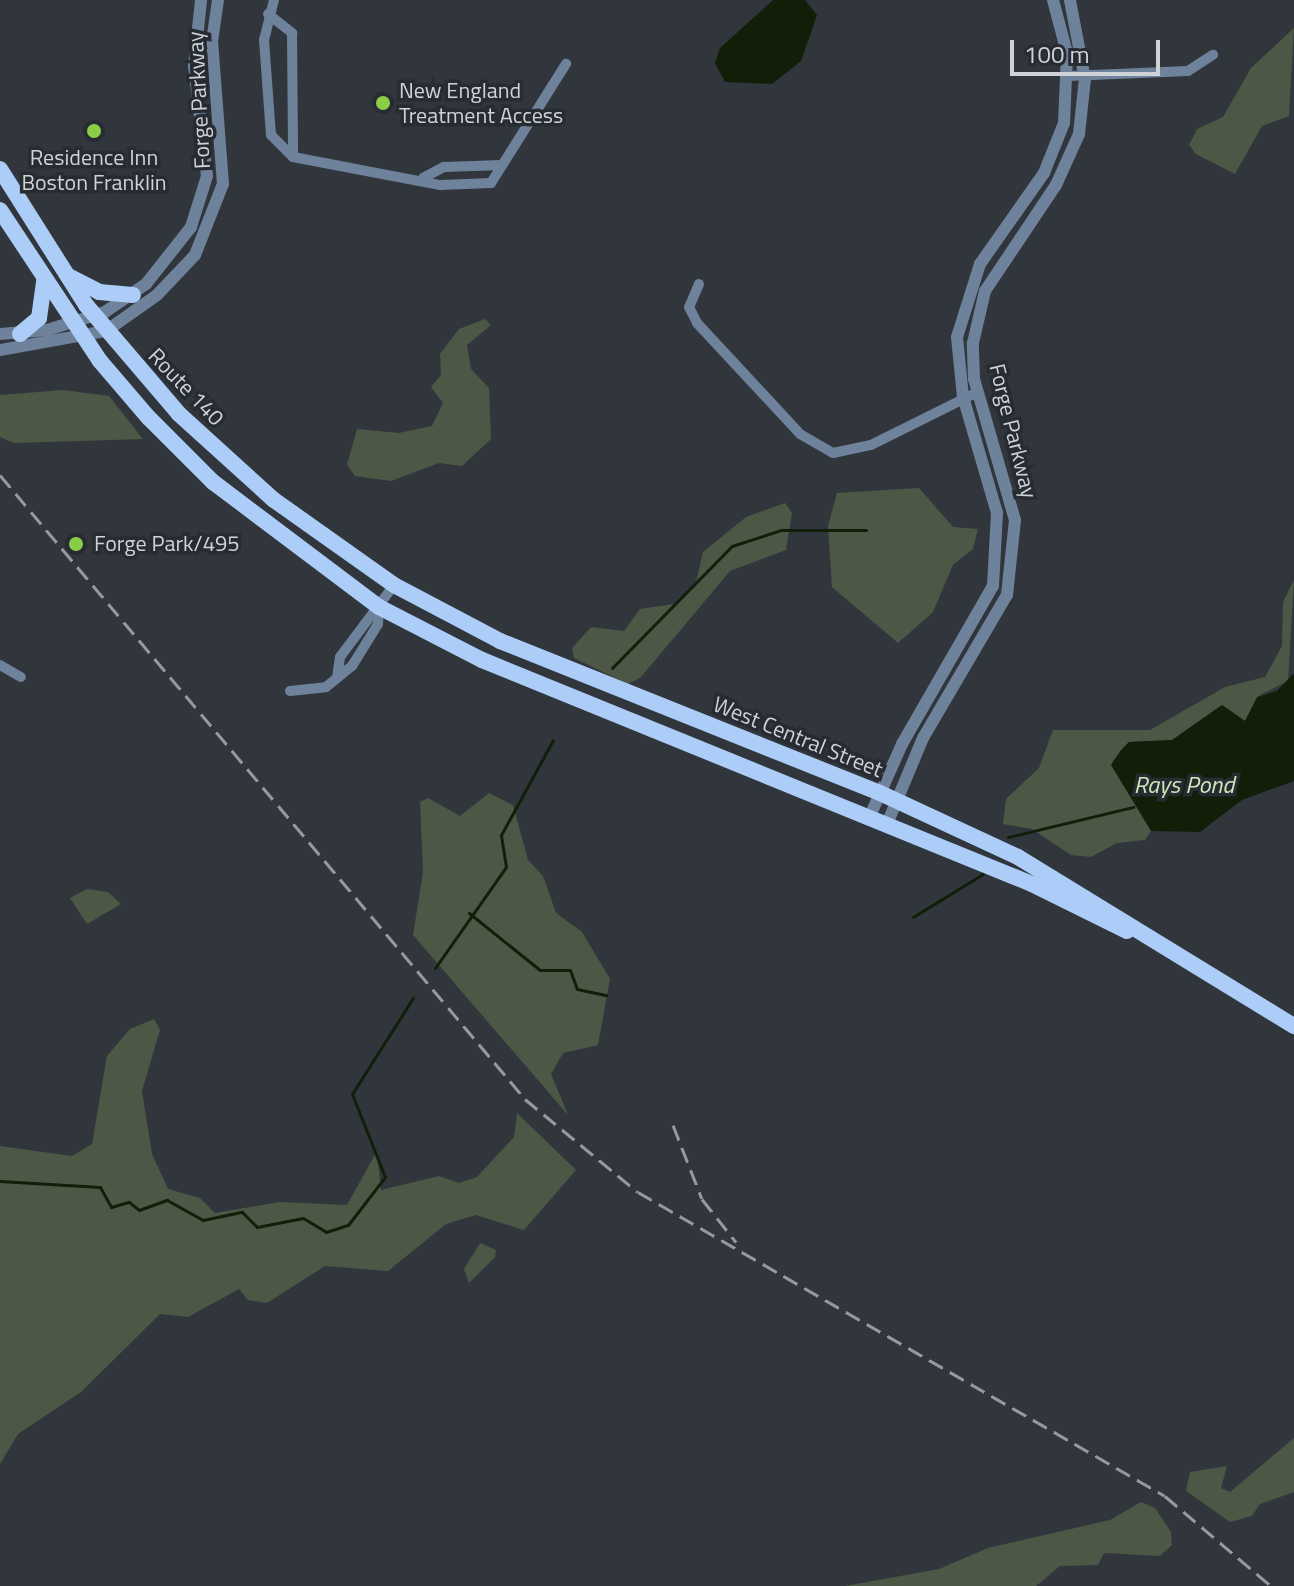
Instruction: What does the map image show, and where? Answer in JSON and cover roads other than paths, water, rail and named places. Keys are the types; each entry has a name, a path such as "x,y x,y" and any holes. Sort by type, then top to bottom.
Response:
{"main road":[{"name":"Route 140","path":"0,169 60,270 106,331 246,477 394,585"},
{"path":"0,210 84,339 135,404 213,482 379,607"},
{"path":"60,270 99,292 133,295"},
{"path":"20,334 38,320 44,281"},
{"name":"West Central Street","path":"394,585 500,641 880,793 1063,880 1294,1026"},
{"name":"West Central Street","path":"379,607 552,690 1032,884 1196,966"}],"street":[{"path":"202,0 217,2"},
{"name":"Forge Parkway","path":"0,334 20,334 75,324 95,317 133,295 182,243 204,194 194,66 202,0"},
{"path":"274,0 268,14 271,135 293,157 423,178 491,183 566,64"},
{"name":"Forge Parkway","path":"870,816 993,586 997,513 963,397 957,337 965,297 1052,157 1068,76 1053,0"},
{"name":"Forge Parkway","path":"887,824 923,738 1007,595 1015,520 978,392 973,343 985,291 1069,160 1083,116 1085,76 1070,0"},
{"name":"Forge Parkway","path":"0,350 84,339 106,331 183,269 218,204 217,2"},
{"path":"268,14 292,33 293,157"},
{"path":"1068,76 1188,71 1213,55"},
{"path":"423,178 444,167 502,165"},
{"path":"699,284 689,307 697,323 823,449 871,445 978,392"},
{"path":"290,691 326,687 337,678 378,624 379,607 394,585"},
{"path":"0,665 21,677"}],"water":[{"path":"773,0 805,0 817,15 801,61 772,84 725,82 715,63 720,48"},
{"name":"Rays Pond","path":"1294,673 1294,781 1242,800 1200,832 1151,831 1111,765 1121,750 1129,742 1172,740 1222,705 1245,721 1257,697 1277,691"}],"waterway":[{"path":"612,668 732,546 781,530 866,530"},
{"path":"435,968 506,867 501,835 553,740"},
{"path":"1008,837 1133,807"},
{"path":"913,917 983,874"},
{"path":"469,913 540,970 570,970 577,989 606,995"},
{"path":"0,1181 100,1187 111,1207 129,1202 139,1210 167,1200 203,1220 242,1212 257,1227 303,1218 326,1232 348,1225 385,1177 352,1094 413,998"}],"railway":[{"path":"0,475 525,1099 638,1192 1165,1496 1271,1586"},
{"path":"673,1125 702,1199 736,1242"}],"place":[{"name":"New England Treatment Access","path":"383,103"},
{"name":"Residence Inn Boston Franklin","path":"94,131"},
{"name":"Forge Park/495","path":"76,544"}]}
